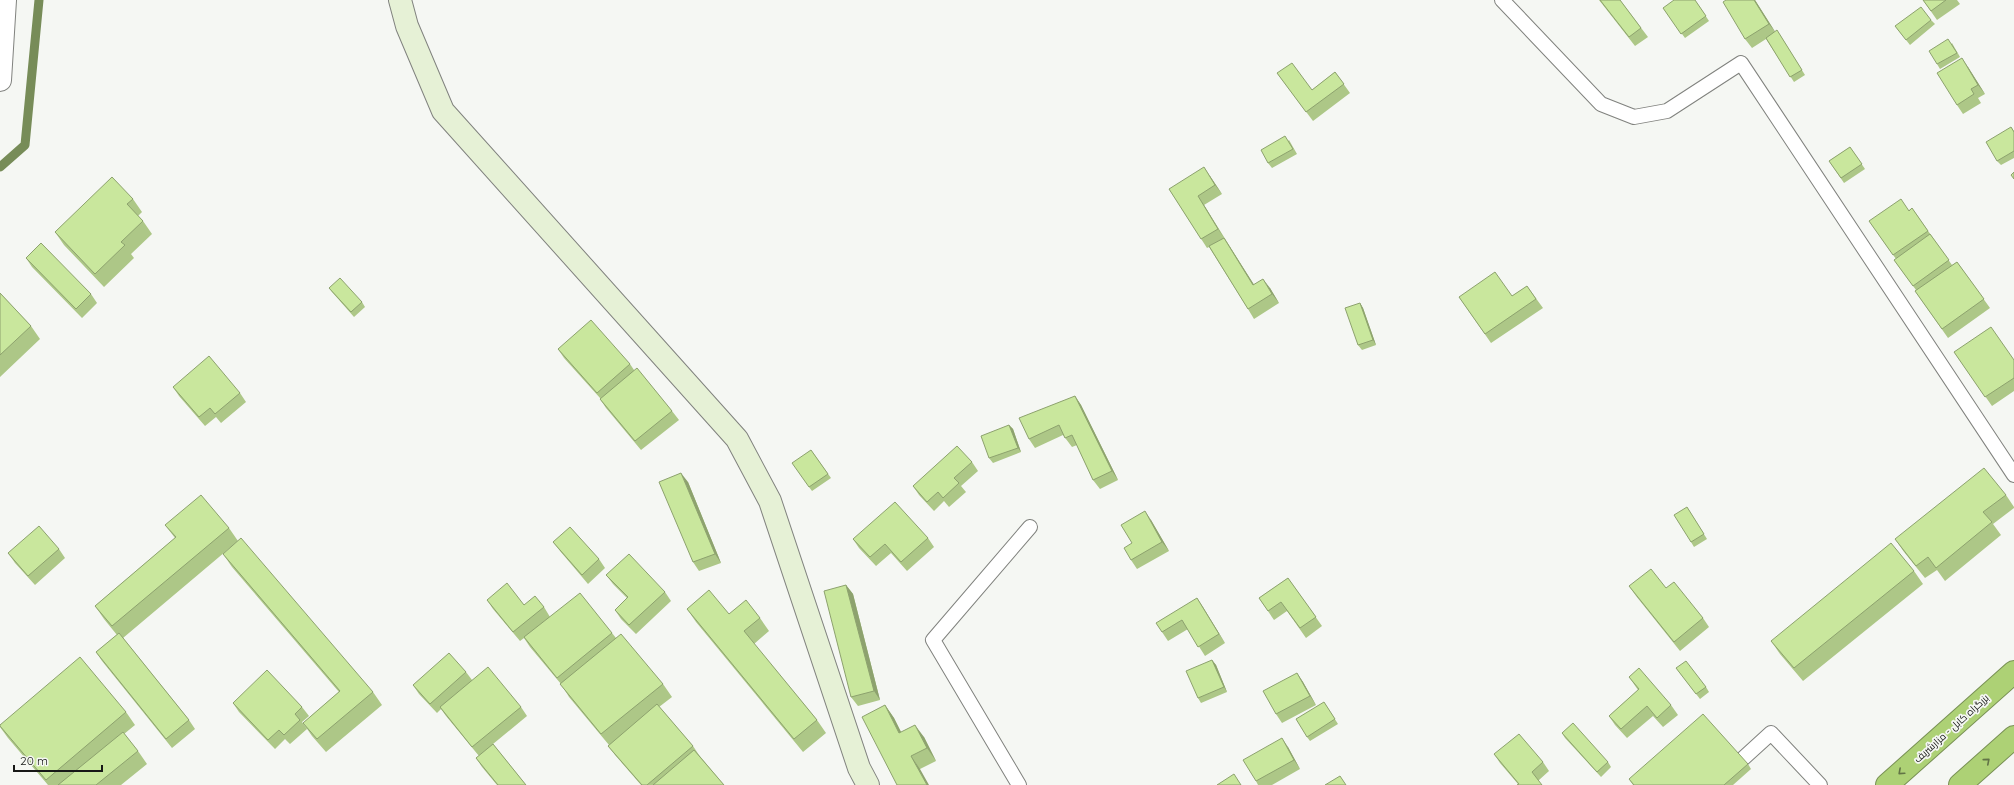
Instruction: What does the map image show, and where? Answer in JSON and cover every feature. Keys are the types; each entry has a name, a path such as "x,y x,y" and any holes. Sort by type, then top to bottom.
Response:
{"highway":[{"name":"بزرگراه کابل - مزارشریف","path":"1887,785 2014,672"},
{"path":"1960,785 2014,737"}],"street":[{"path":"0,80 5,0"},
{"path":"400,0 407,26 443,111 737,439 770,501 859,768 868,785"}],"lane":[{"path":"1502,0 1601,104 1634,117 1667,112 1741,63 2014,475"},
{"path":"1019,785 933,640 1030,527"},
{"path":"1714,785 1772,733 1820,785"}],"building":[{"path":"1600,0 1620,0 1641,28 1629,37"},
{"path":"1674,0 1695,0 1706,16 1681,34 1663,8"},
{"path":"1726,0 1754,0 1769,24 1745,39 1723,2"},
{"path":"1923,0 1946,0 1931,11"},
{"path":"1921,7 1931,20 1906,40 1895,26"},
{"path":"1777,30 1802,70 1790,77 1766,38"},
{"path":"1948,39 1957,53 1937,64 1929,51"},
{"path":"1962,58 1978,85 1971,89 1974,94 1957,105 1937,73"},
{"path":"1292,63 1312,90 1335,72 1344,84 1306,112 1277,73"},
{"path":"2011,127 2014,132 2014,151 1997,161 1986,142"},
{"path":"1285,136 1293,149 1268,163 1261,150"},
{"path":"1850,147 1862,164 1841,178 1829,161"},
{"path":"1204,167 1215,185 1198,196 1218,229 1201,239 1169,189"},
{"path":"2014,172 2014,179 2011,175"},
{"path":"112,177 133,199 127,204 143,221 121,242 125,245 95,274 55,232"},
{"path":"1901,199 1909,211 1912,208 1928,231 1893,255 1869,221"},
{"path":"1930,234 1949,260 1913,286 1894,260"},
{"path":"1224,238 1253,285 1263,279 1272,294 1248,309 1209,246"},
{"path":"41,243 91,294 76,309 26,258"},
{"path":"1957,262 1984,299 1942,329 1915,291"},
{"path":"1495,272 1512,296 1527,286 1536,299 1485,334 1459,297"},
{"path":"340,278 362,302 351,312 329,288"},
{"path":"0,293 31,326 0,355"},
{"path":"1360,303 1373,340 1358,345 1345,308"},
{"path":"591,320 630,364 597,393 558,349"},
{"path":"1991,327 2014,360 2014,378 1985,397 1954,352"},
{"path":"209,356 240,393 215,414 210,408 199,417 173,387"},
{"path":"637,368 672,411 635,441 600,399"},
{"path":"1075,396 1112,471 1093,480 1072,435 1065,438 1059,425 1029,439 1019,418"},
{"path":"1009,425 1018,448 989,458 981,436"},
{"path":"957,446 972,462 954,478 959,483 943,498 938,492 927,502 913,486"},
{"path":"811,450 828,474 809,487 792,463"},
{"path":"1984,468 2006,495 1983,512 1992,522 1936,568 1928,557 1916,566 1895,539"},
{"path":"681,473 715,554 693,562 659,482"},
{"path":"201,495 229,528 112,626 95,606 176,537 165,525"},
{"path":"895,502 928,538 901,562 885,544 870,557 853,539"},
{"path":"1687,507 1704,534 1691,542 1674,515"},
{"path":"1145,511 1162,542 1131,560 1124,548 1132,543 1121,525"},
{"path":"39,526 59,549 28,576 8,553"},
{"path":"570,527 599,559 582,575 553,542"},
{"path":"241,538 373,692 317,739 303,723 340,691 223,554"},
{"path":"1891,543 1914,571 1794,668 1771,641"},
{"path":"629,554 665,592 629,625 615,610 628,597 606,575"},
{"path":"1651,569 1666,588 1674,582 1703,618 1674,642 1629,586"},
{"path":"1288,578 1316,617 1300,628 1281,602 1268,611 1259,598"},
{"path":"507,583 524,605 535,596 544,607 513,632 487,600"},
{"path":"846,585 874,691 851,697 824,591"},
{"path":"709,590 729,614 746,600 760,618 744,631 817,720 794,739 687,609"},
{"path":"580,593 612,633 557,678 524,637"},
{"path":"1197,598 1219,634 1198,647 1182,620 1162,632 1156,623"},
{"path":"119,633 189,720 166,739 96,652"},
{"path":"621,634 663,684 601,734 560,684"},
{"path":"449,653 466,672 430,704 413,685"},
{"path":"80,657 126,712 46,780 0,725"},
{"path":"1212,660 1224,687 1198,698 1186,671"},
{"path":"1686,661 1706,687 1696,694 1676,668"},
{"path":"488,667 521,707 472,747 440,707"},
{"path":"1639,668 1671,705 1657,718 1647,706 1621,729 1609,716 1639,689 1629,677"},
{"path":"267,670 302,707 295,714 300,720 284,735 279,730 268,740 233,703"},
{"path":"1297,673 1310,696 1276,714 1263,691"},
{"path":"1324,702 1335,719 1307,737 1296,719"},
{"path":"657,704 693,746 647,785 642,785 608,746"},
{"path":"885,705 899,733 915,725 927,748 911,756 927,785 897,785 862,717"},
{"path":"1703,714 1748,764 1724,785 1634,785 1629,779"},
{"path":"1573,723 1608,762 1597,772 1562,733"},
{"path":"123,732 138,751 96,785 58,785"},
{"path":"1519,734 1543,762 1532,772 1542,785 1517,785 1519,784 1494,754"},
{"path":"1282,738 1294,760 1256,781 1243,760"},
{"path":"493,744 526,785 498,785 476,758"},
{"path":"694,750 724,785 653,785"},
{"path":"1234,774 1241,785 1217,785"},
{"path":"1340,776 1346,785 1325,785"}],"waterway":[{"path":"0,167 25,145 39,0"}]}
